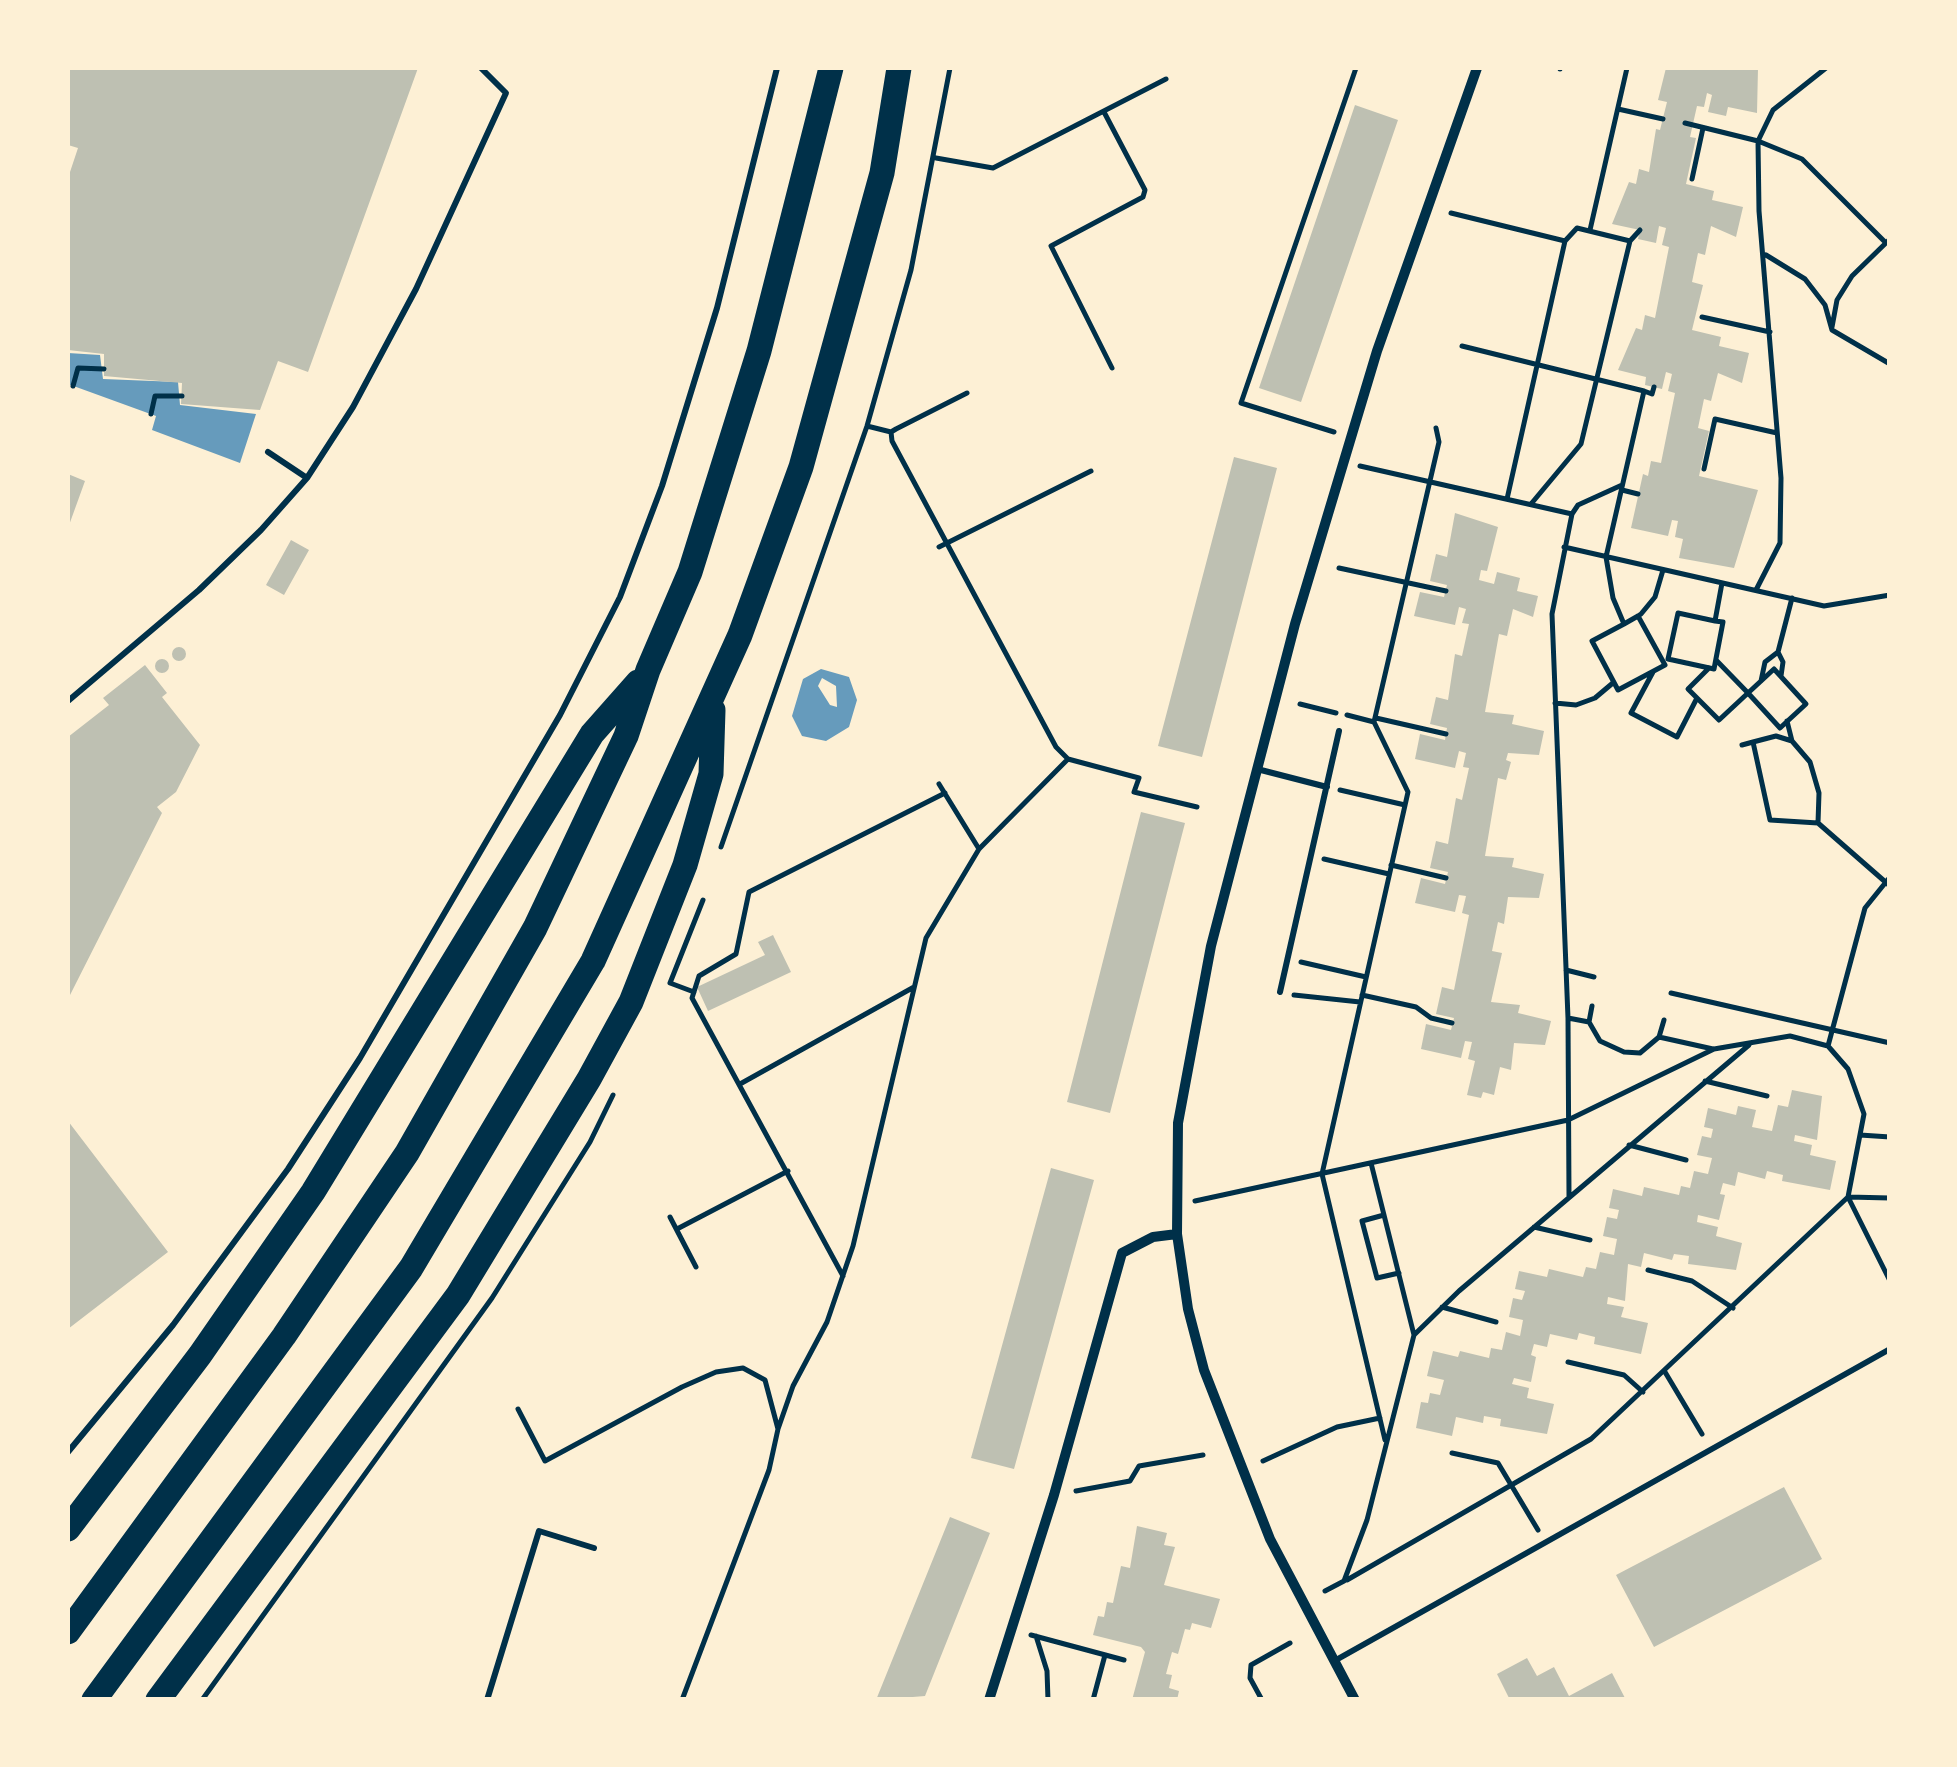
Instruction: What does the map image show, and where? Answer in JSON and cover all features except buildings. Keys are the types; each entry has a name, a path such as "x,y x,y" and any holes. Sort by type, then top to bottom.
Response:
{"highway":[{"path":"68,1632 284,1336 407,1152 535,928 626,736 648,670 690,572 759,351 831,68"},
{"path":"94,1700 431,1234 593,961 714,695 800,467 882,173 899,68"},
{"path":"68,1529 271,1255 387,1075 592,734 648,670"},
{"path":"158,1700 458,1294 590,1080 631,1002 685,865 711,774 714,695"}],"street":[{"path":"1356,1700 1270,1539 1233,1450 1188,1310 1176,1234 1178,1123 1194,1026 1257,769 1342,462 1477,68"},
{"path":"989,1700 1054,1494 1122,1253 1153,1237 1176,1234"}],"lane":[{"path":"68,701 199,590 307,478 353,408 416,289 506,93 481,68"},
{"path":"68,1452 173,1326 288,1170 370,1042 595,648 620,598 678,433 717,308 776,68"},
{"path":"268,452 307,478"},
{"path":"1280,992 1339,731"},
{"path":"1257,769 1327,786"},
{"path":"1336,1660 1890,1349"},
{"path":"487,1700 539,1531 594,1548"}],"path":[{"path":"1350,436 1241,403 1356,68"},
{"path":"1590,231 1626,68"},
{"path":"1756,590 1780,543 1778,433 1758,141 1773,110 1826,68"},
{"path":"936,158 993,168 1166,79"},
{"path":"1618,110 1663,119"},
{"path":"1104,112 1145,190 1142,197 1051,246 1112,368"},
{"path":"1685,124 1758,141 1802,159 1887,240 1837,300 1832,330"},
{"path":"1692,179 1703,128"},
{"path":"1451,213 1564,241"},
{"path":"1507,498 1564,241 1577,228 1630,240"},
{"path":"1532,504 1581,444 1630,240 1640,230"},
{"path":"1764,254 1805,278 1825,305 1832,330 1890,364"},
{"path":"1702,317 1770,332"},
{"path":"1462,346 1652,394 1654,387"},
{"path":"73,386 78,368 104,369"},
{"path":"1624,624 1613,598 1606,556 1644,391"},
{"path":"867,426 891,432 968,392"},
{"path":"151,414 155,396 182,396"},
{"path":"1704,469 1715,419 1778,433"},
{"path":"1385,1440 1322,1174 1408,792 1374,720 1439,442 1436,428"},
{"path":"891,432 943,545 1056,747 1068,759 1139,778 1134,792 1197,807"},
{"path":"1342,462 1572,514"},
{"path":"943,545 1091,472"},
{"path":"1570,1196 1568,1018 1552,614 1564,547 1578,505 1622,488 1638,494"},
{"path":"1564,547 1824,606 1890,595"},
{"path":"1339,568 1446,592"},
{"path":"1638,616 1667,662 1714,670 1723,622 1678,613 1667,662 1618,690 1592,641 1638,616 1656,597 1663,570"},
{"path":"1715,621 1722,583"},
{"path":"1761,681 1766,662 1778,652 1792,598"},
{"path":"1778,652 1782,658 1780,676"},
{"path":"1709,668 1688,689 1719,720 1748,692 1774,669 1806,704 1780,728 1748,692 1716,660"},
{"path":"1653,672 1631,713 1676,737 1697,698"},
{"path":"1554,703 1576,706 1595,698 1614,682"},
{"path":"1300,704 1446,734"},
{"path":"1787,722 1792,741 1810,762 1819,793 1818,823"},
{"path":"1742,745 1776,736 1792,741"},
{"path":"1753,742 1770,820 1818,823 1886,884"},
{"path":"682,1700 769,1470 778,1428 843,1276 926,938 980,849 1068,759"},
{"path":"939,784 980,849"},
{"path":"1327,786 1405,805"},
{"path":"843,1276 692,998 699,976 736,954 749,892 945,793"},
{"path":"1311,856 1389,874"},
{"path":"1391,865 1446,878"},
{"path":"1828,1046 1866,908 1890,877"},
{"path":"1288,958 1366,977"},
{"path":"1566,970 1594,976"},
{"path":"670,983 694,992"},
{"path":"740,1084 914,988"},
{"path":"1670,993 1890,1043"},
{"path":"1315,1000 1361,999 1416,1007 1431,1018 1452,1024"},
{"path":"1592,1006 1589,1022 1600,1042 1624,1052 1640,1053 1660,1037 1664,1020"},
{"path":"1568,1018 1589,1022"},
{"path":"1176,1205 1568,1120 1714,1049 1790,1036 1828,1046 1848,1069 1864,1114 1848,1197 1591,1439 1324,1591"},
{"path":"1660,1037 1714,1049"},
{"path":"1414,1335 1533,1227 1752,1042"},
{"path":"1705,1081 1768,1096"},
{"path":"1860,1134 1890,1137"},
{"path":"1629,1145 1686,1160"},
{"path":"1344,1581 1367,1520 1414,1335 1371,1163"},
{"path":"677,1229 788,1171"},
{"path":"1848,1197 1890,1198"},
{"path":"1848,1197 1890,1281"},
{"path":"1384,1215 1362,1221 1377,1278 1399,1273"},
{"path":"670,1217 696,1267"},
{"path":"1533,1227 1590,1240"},
{"path":"1648,1270 1692,1281 1732,1308"},
{"path":"1442,1308 1496,1322"},
{"path":"1568,1362 1624,1375 1643,1392"},
{"path":"518,1410 545,1460 682,1387 716,1372 742,1368 764,1380 778,1428"},
{"path":"1665,1372 1710,1448"},
{"path":"1263,1461 1337,1427 1380,1418"},
{"path":"1452,1453 1498,1463 1544,1542"},
{"path":"1054,1494 1130,1481 1139,1466 1203,1456"},
{"path":"1048,1700 1047,1671 1034,1635 1124,1660"},
{"path":"1262,1700 1250,1678 1251,1665 1290,1643"},
{"path":"1093,1700 1105,1655"}],"water":[{"path":"68,353 100,355 103,379 178,382 180,405 256,414 240,463 152,430 156,416 68,384"},
{"path":"821,669 849,677 857,700 849,727 826,741 802,736 792,716 803,679","holes":["822,678 836,686 837,707 830,705 818,686"]}]}
